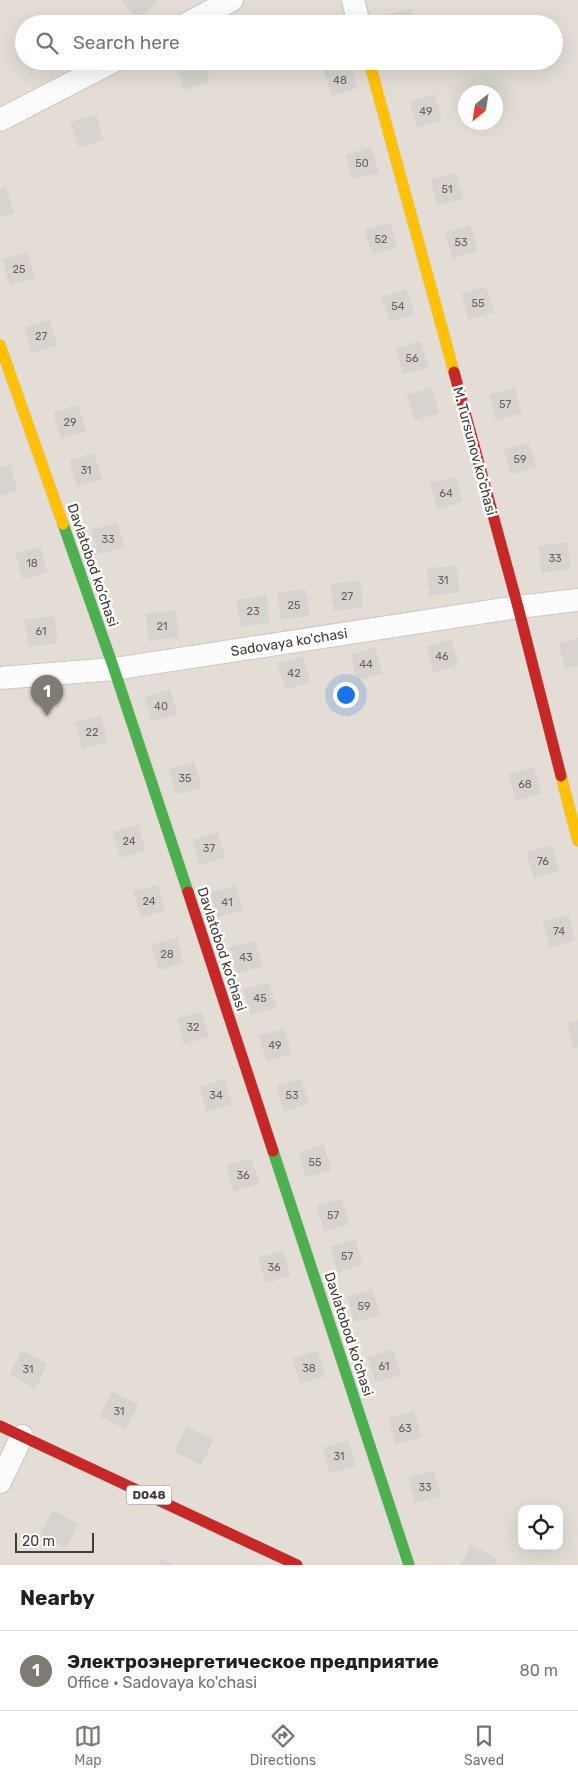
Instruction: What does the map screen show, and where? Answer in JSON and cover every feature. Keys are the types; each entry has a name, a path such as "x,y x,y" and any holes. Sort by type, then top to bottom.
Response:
{"street":[{"path":"203,15 232,0"},
{"path":"353,0 357,15"},
{"path":"0,120 97,70"},
{"name":"M. Tursunov ko'chasi","path":"371,70 518,607 578,841"},
{"name":"Davlatobod ko’chasi","path":"0,346 114,669 409,1565"},
{"name":"Sadovaya ko'chasi","path":"0,678 114,669 518,607 578,600"},
{"name":"D048","path":"0,1426 297,1565"},
{"path":"0,1482 22,1436"}],"shaded area":[{"path":"0,0 578,0 578,1565 0,1565"}],"building":[{"path":"122,0 158,1 141,15 134,15"},
{"path":"411,9 413,15 390,15"},
{"path":"178,70 205,70 209,82 184,89"},
{"path":"351,70 356,88 332,95 324,71"},
{"path":"434,95 441,120 417,127 410,102"},
{"path":"96,115 103,140 79,147 71,122"},
{"path":"371,147 378,172 353,179 346,155"},
{"path":"455,173 463,198 438,205 431,180"},
{"path":"6,188 13,213 0,217 0,190"},
{"path":"390,223 397,247 373,254 365,230"},
{"path":"470,226 477,250 453,258 445,233"},
{"path":"27,253 35,278 10,285 3,260"},
{"path":"486,287 494,312 469,319 462,294"},
{"path":"407,290 414,314 390,321 382,297"},
{"path":"49,320 57,345 32,352 25,328"},
{"path":"420,342 428,367 403,374 396,349"},
{"path":"432,388 439,413 415,420 407,395"},
{"path":"514,388 521,413 496,420 489,395"},
{"path":"78,406 86,431 61,438 54,413"},
{"path":"528,443 536,467 511,474 504,450"},
{"path":"94,454 102,479 77,486 70,461"},
{"path":"10,465 17,490 0,495 0,468"},
{"path":"455,477 462,501 438,509 430,484"},
{"path":"117,523 124,547 99,554 92,530"},
{"path":"567,543 570,569 542,572 539,546"},
{"path":"40,547 47,572 23,579 16,554"},
{"path":"456,566 459,592 430,595 427,569"},
{"path":"360,581 362,607 334,611 331,584"},
{"path":"306,590 309,616 281,619 278,593"},
{"path":"266,596 269,622 241,626 237,600"},
{"path":"175,611 178,637 149,640 146,614"},
{"path":"54,617 57,643 29,646 25,620"},
{"path":"578,638 578,665 566,668 559,644"},
{"path":"451,640 458,665 434,672 427,647"},
{"path":"375,648 382,673 358,680 351,655"},
{"path":"303,657 310,682 285,689 278,664"},
{"path":"170,690 177,714 152,721 145,697"},
{"path":"100,716 107,741 83,748 76,723"},
{"path":"194,762 201,787 176,794 169,769"},
{"path":"533,768 541,793 516,800 509,775"},
{"path":"138,825 145,850 121,857 113,832"},
{"path":"217,833 225,857 200,864 193,840"},
{"path":"551,846 559,870 534,878 527,853"},
{"path":"158,885 165,910 141,917 134,892"},
{"path":"235,886 243,910 218,917 211,893"},
{"path":"568,915 575,940 550,947 543,922"},
{"path":"176,938 183,962 159,970 152,945"},
{"path":"254,941 262,966 237,973 230,948"},
{"path":"268,983 276,1007 251,1015 244,990"},
{"path":"201,1012 209,1036 184,1044 177,1019"},
{"path":"578,1020 578,1047 574,1048 567,1023"},
{"path":"284,1029 291,1054 267,1061 259,1036"},
{"path":"301,1079 308,1104 284,1111 277,1086"},
{"path":"224,1080 232,1104 207,1111 200,1087"},
{"path":"323,1145 331,1170 306,1177 299,1153"},
{"path":"251,1159 259,1183 234,1191 227,1166"},
{"path":"341,1199 349,1224 324,1231 317,1206"},
{"path":"355,1240 362,1264 338,1272 331,1247"},
{"path":"283,1251 290,1275 266,1282 258,1258"},
{"path":"372,1290 380,1315 355,1322 348,1297"},
{"path":"393,1350 400,1375 376,1382 368,1358"},
{"path":"22,1351 47,1364 35,1388 10,1374"},
{"path":"317,1351 325,1376 300,1383 293,1359"},
{"path":"112,1392 138,1405 125,1429 100,1416"},
{"path":"414,1412 421,1437 396,1444 389,1419"},
{"path":"187,1427 213,1440 201,1464 175,1451"},
{"path":"348,1441 355,1465 330,1473 323,1448"},
{"path":"433,1471 441,1495 416,1502 409,1478"},
{"path":"53,1511 78,1524 66,1547 41,1534"},
{"path":"471,1545 497,1559 494,1565 461,1565"},
{"path":"162,1559 174,1565 158,1565"}],"traffic: fast":[{"path":"63,524 114,669 188,892"},
{"path":"273,1151 409,1565"}],"traffic: slow":[{"path":"371,70 454,372"},
{"path":"0,345 63,524"},
{"path":"561,776 578,841"}],"traffic: jam":[{"path":"454,372 518,607 561,776"},
{"path":"188,892 273,1151"},
{"path":"0,1426 297,1565"}],"place":[{"name":"Электроэнергетическое предприятие","path":"47,716"}]}
